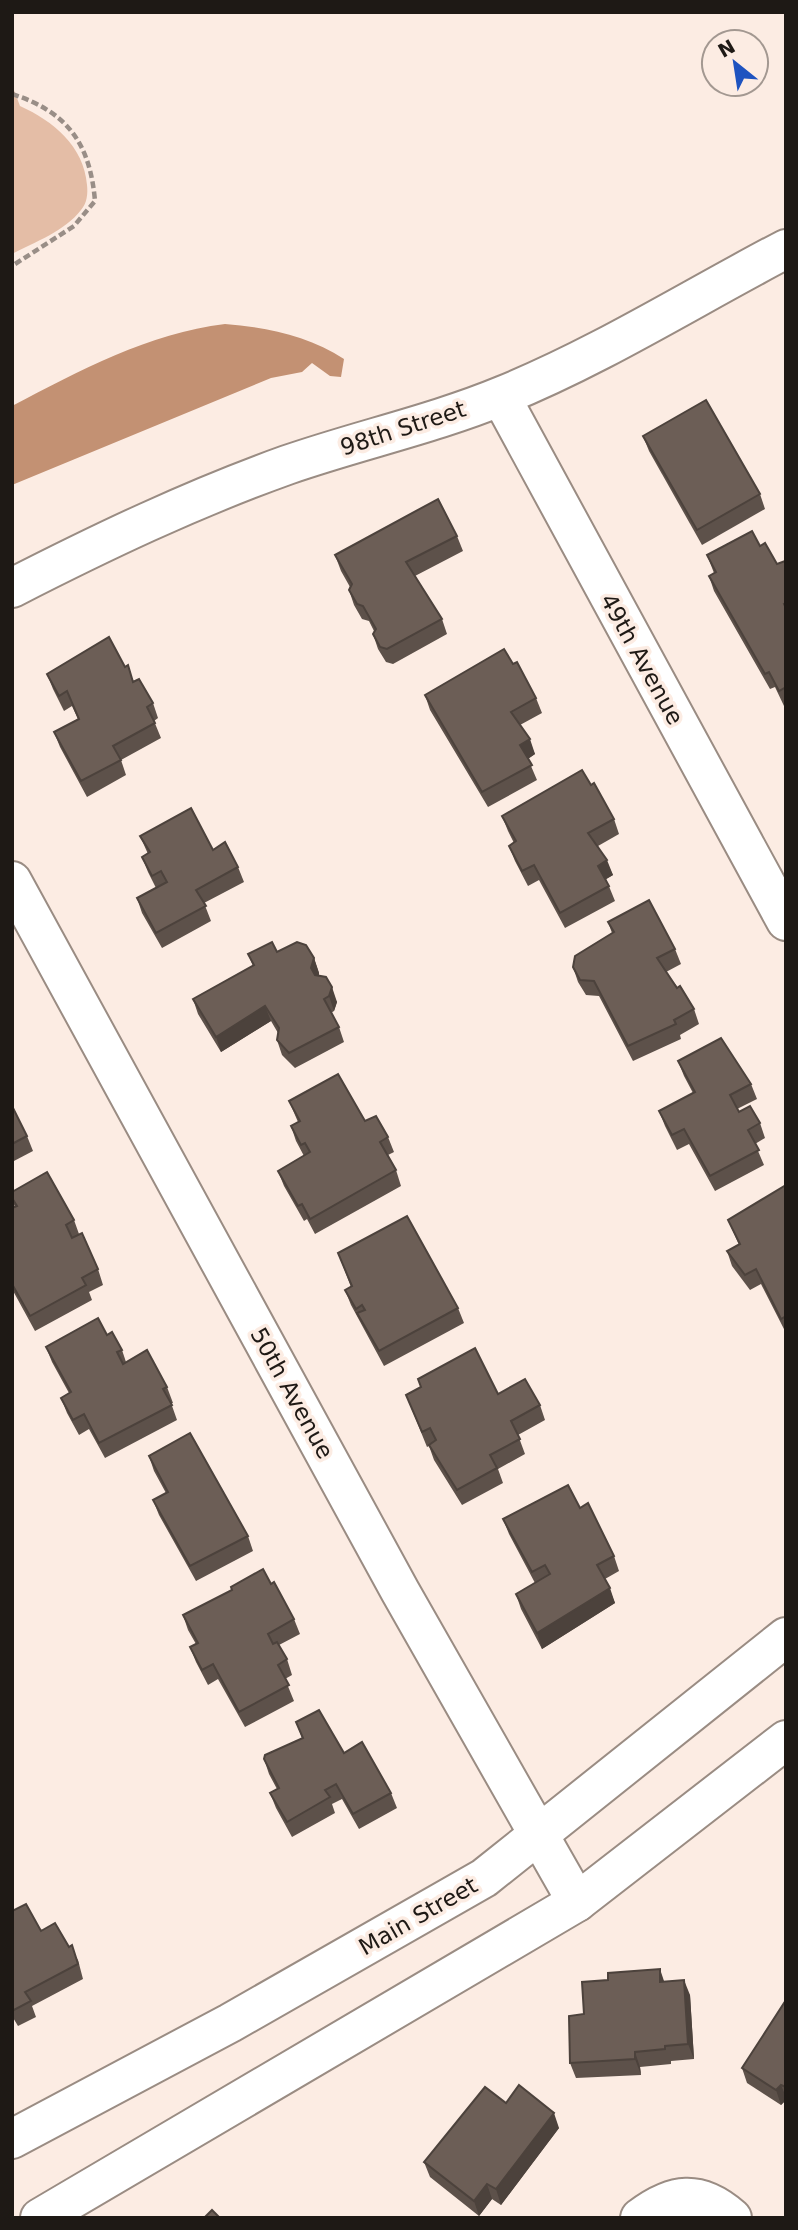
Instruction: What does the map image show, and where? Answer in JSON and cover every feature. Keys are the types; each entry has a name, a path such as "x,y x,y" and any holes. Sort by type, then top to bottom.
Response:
{"street":[{"name":"98th Street","path":"12,589 134,527 223,489 500,397 563,370 786,250"},
{"name":"49th Avenue","path":"500,397 786,921"},
{"name":"50th Avenue","path":"12,881 538,1837 577,1902"},
{"name":"Main Street","path":"12,2139 362,1949 484,1878 538,1837 646,1746 786,1637"},
{"path":"40,2218 577,1902 786,1740"},
{"path":"640,2218 669,2199 691,2198 719,2206 733,2218"}],"path":[{"path":"12,94 38,103 68,127 87,152 93,172 95,201 75,226 12,266"}],"shaded area":[{"path":"12,85 20,106 55,127 73,147 85,171 87,192 83,207 67,224 12,254"},
{"path":"225,324 271,330 316,344 344,359 341,377 330,376 312,363 302,372 271,378 12,485 12,406 115,355 169,336"}],"building":[{"path":"706,400 760,494 697,530 643,436"},
{"path":"438,499 457,536 406,562 442,619 387,649 380,647 373,634 376,629 363,606 357,604 349,590 352,584 335,555"},
{"path":"752,531 760,546 765,543 777,564 786,563 786,687 779,691 769,672 765,674 709,576 716,572 707,555"},
{"path":"109,637 125,667 128,665 133,682 139,679 153,703 147,707 155,723 113,746 121,760 81,781 54,732 79,719 67,691 59,696 47,674"},
{"path":"504,649 513,664 517,662 536,698 511,712 530,739 520,745 532,765 482,792 425,695"},
{"path":"582,770 591,785 594,783 614,819 588,833 607,860 598,866 609,886 560,913 534,865 522,871 509,846 516,841 502,816"},
{"path":"191,808 213,850 225,842 238,867 196,890 206,906 156,933 137,898 167,882 161,871 152,876 142,857 150,852 140,836"},
{"path":"649,900 675,949 657,958 677,988 680,986 694,1009 674,1020 676,1024 628,1046 594,981 580,980 573,967 575,956 614,932 608,922"},
{"path":"272,942 277,952 297,942 306,945 314,958 311,968 315,975 326,977 332,987 329,996 324,999 339,1027 289,1053 277,1040 279,1028 265,1006 216,1037 193,999 254,965 248,954"},
{"path":"721,1038 751,1084 730,1095 739,1112 750,1106 760,1123 748,1130 759,1150 710,1176 684,1129 672,1135 659,1111 695,1092 678,1061"},
{"path":"338,1074 365,1121 376,1116 388,1137 380,1142 396,1170 310,1219 302,1204 298,1206 278,1171 310,1152 305,1143 301,1145 291,1126 300,1121 289,1101"},
{"path":"12,1106 27,1136 12,1144"},
{"path":"47,1172 74,1220 66,1225 72,1238 82,1233 98,1269 82,1278 86,1285 30,1316 12,1284 12,1208 17,1206 12,1192"},
{"path":"786,1185 786,1316 781,1319 756,1269 745,1275 727,1251 740,1244 728,1220"},
{"path":"407,1216 458,1308 379,1351 357,1313 365,1310 362,1305 356,1309 345,1290 352,1286 338,1253"},
{"path":"98,1318 107,1335 112,1332 122,1350 117,1352 123,1364 147,1350 167,1387 163,1389 172,1405 99,1443 84,1414 73,1420 61,1398 71,1392 46,1347"},
{"path":"475,1348 498,1394 525,1379 540,1405 511,1421 520,1439 490,1455 497,1468 457,1490 429,1445 436,1440 430,1428 422,1432 406,1395 421,1387 418,1379"},
{"path":"190,1433 248,1536 190,1566 153,1500 168,1492 149,1456"},
{"path":"568,1485 580,1508 588,1503 614,1556 597,1565 610,1588 537,1633 516,1594 550,1574 545,1565 532,1572 503,1519"},
{"path":"263,1569 271,1584 274,1582 294,1619 268,1634 273,1644 277,1642 287,1659 278,1665 289,1685 239,1712 213,1664 202,1670 190,1647 198,1643 183,1615 232,1590 231,1587"},
{"path":"319,1710 344,1753 362,1742 391,1793 353,1814 336,1784 325,1790 330,1797 287,1822 270,1793 279,1788 264,1759 265,1755 303,1738 296,1722"},
{"path":"26,1904 41,1931 55,1923 69,1947 72,1945 78,1964 25,1992 31,2001 12,2011 12,1911"},
{"path":"660,1969 660,1982 684,1980 688,2044 635,2052 635,2059 570,2063 569,2016 584,2014 582,1982 608,1980 608,1973"},
{"path":"786,2000 786,2087 781,2085 776,2090 742,2068"},
{"path":"519,2085 554,2113 496,2189 487,2184 474,2201 424,2162 485,2087 506,2103"},
{"path":"212,2210 220,2218 204,2218"}]}
